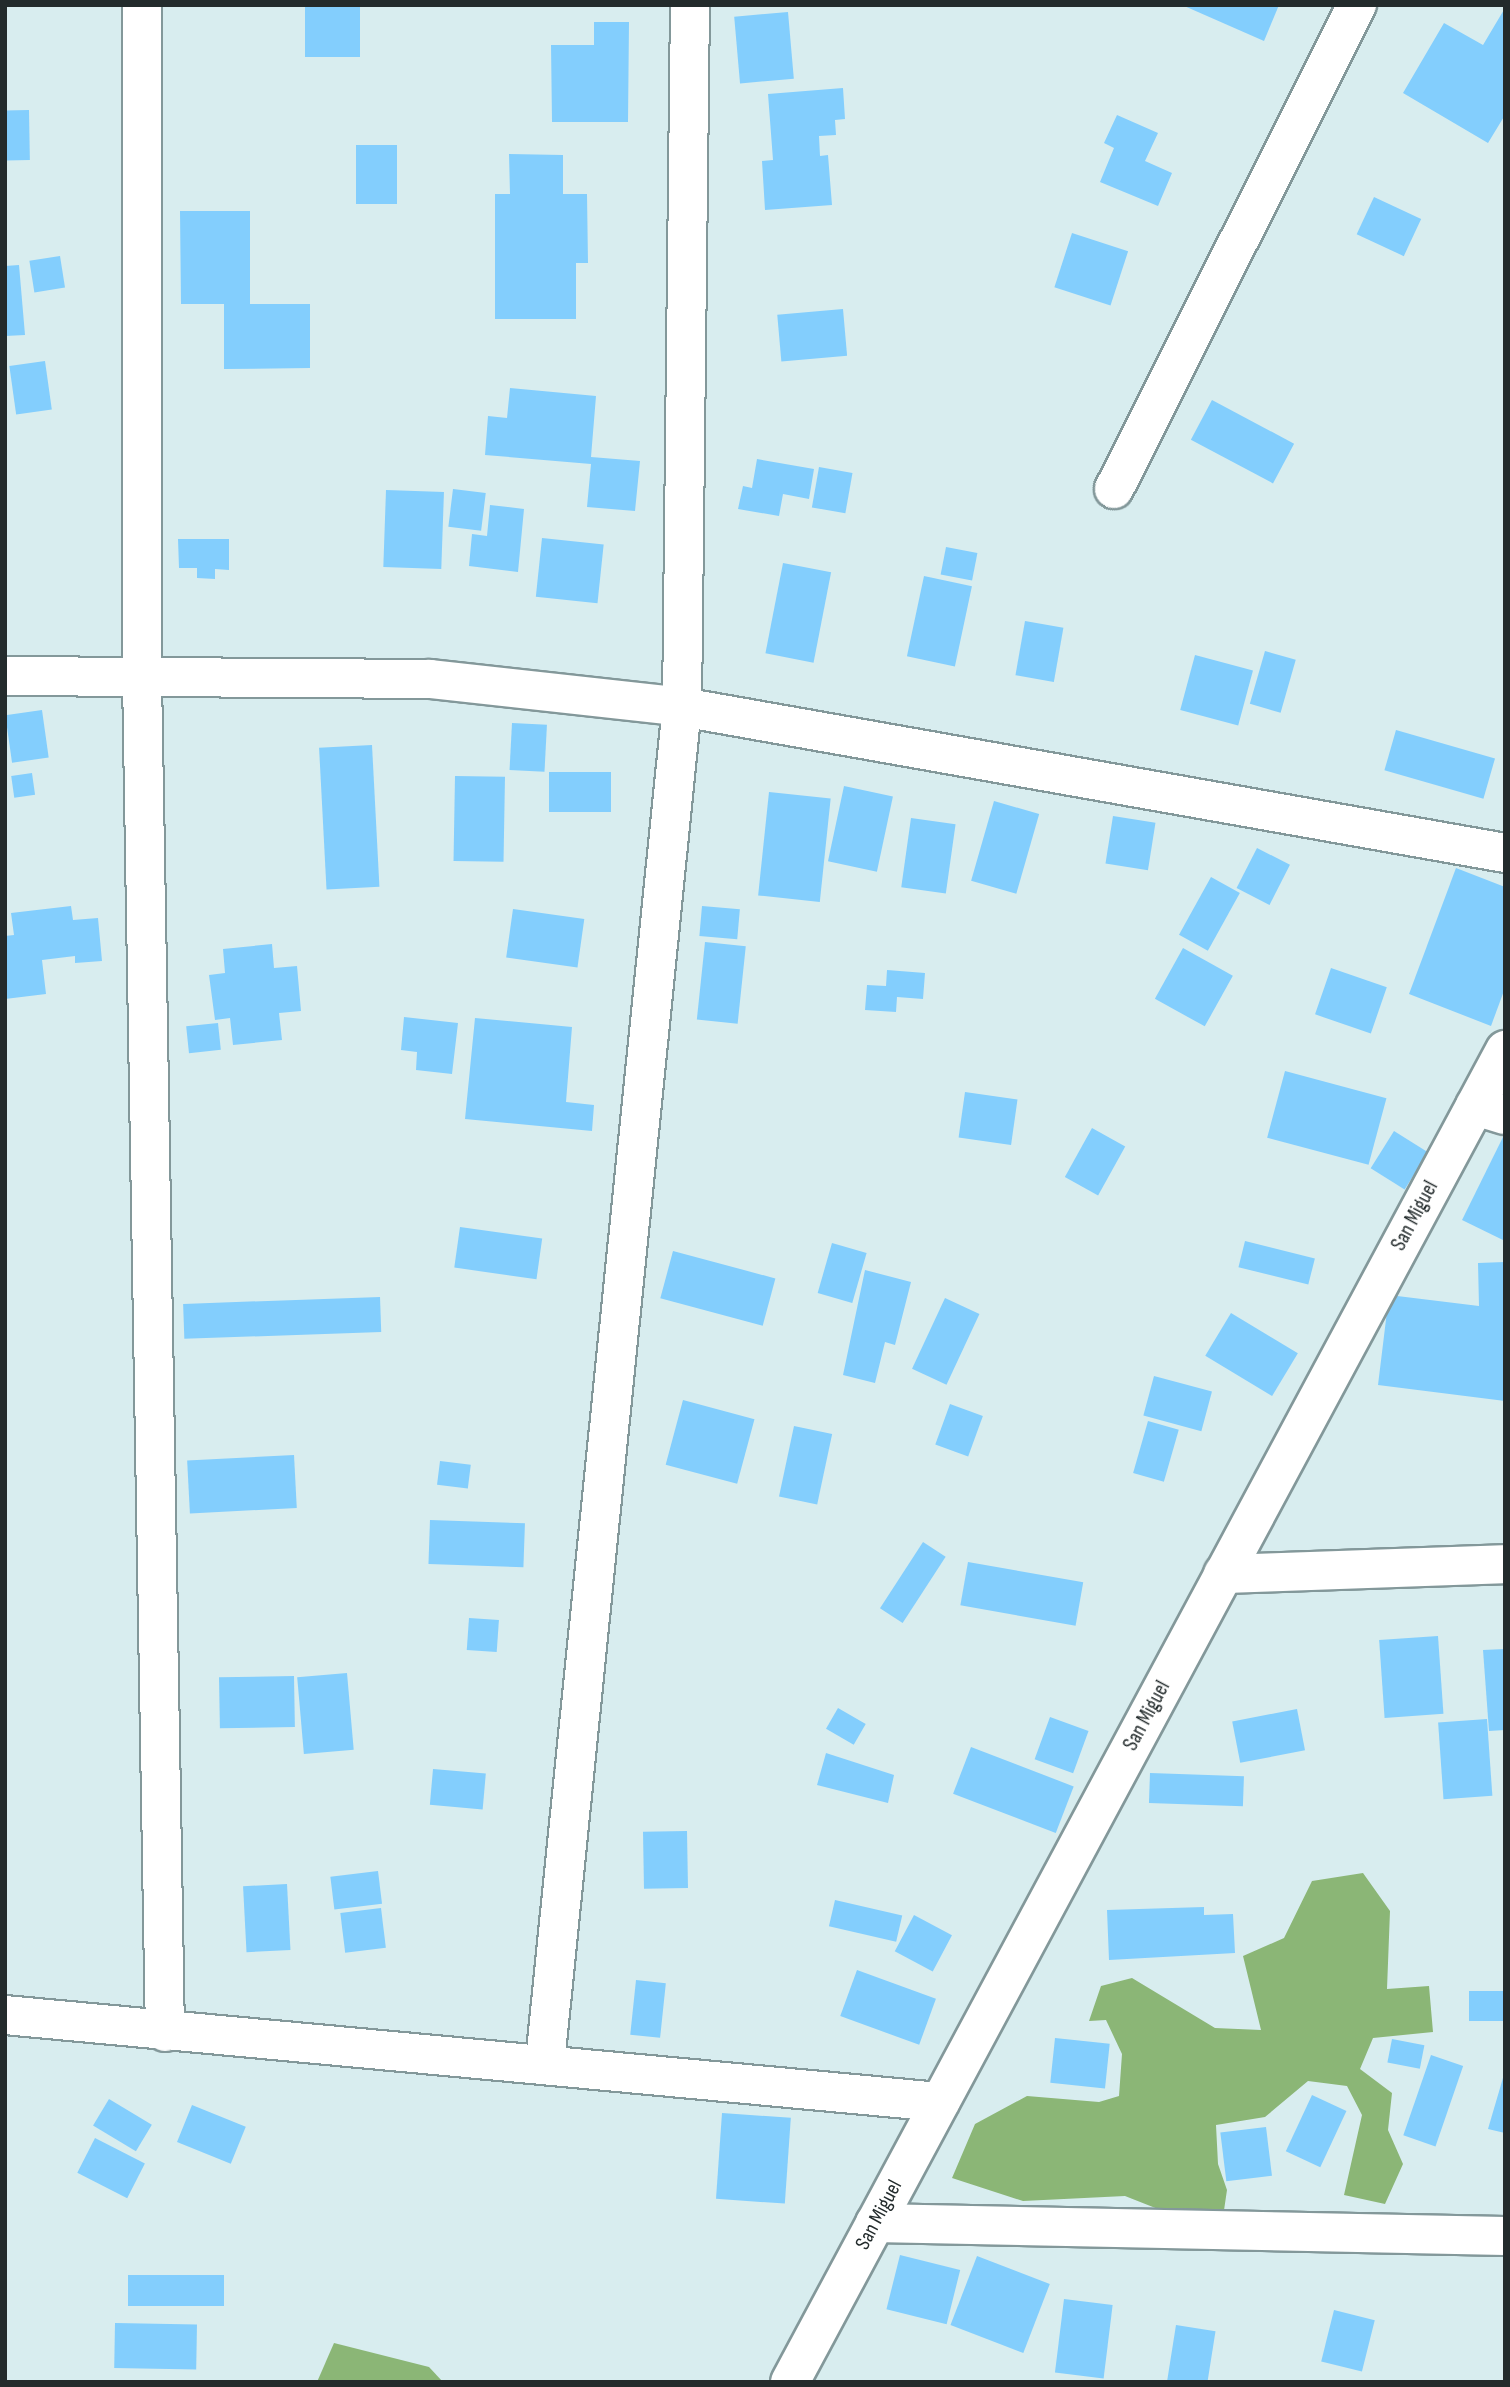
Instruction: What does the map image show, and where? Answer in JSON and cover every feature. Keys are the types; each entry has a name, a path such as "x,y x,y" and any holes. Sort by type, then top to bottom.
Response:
{"street":[{"path":"142,5 142,677 165,2032"},
{"path":"545,2062 682,707 690,5"},
{"path":"1114,489 1357,5"},
{"path":"5,676 430,679 682,707 1505,853"},
{"name":"San Miguel","path":"790,2382 1223,1574 1490,1111 1505,1050"},
{"path":"1223,1574 1505,1564"},
{"path":"5,2015 165,2032 545,2062 940,2102"},
{"path":"875,2223 1505,2236"}],"green space":[{"path":"1363,1873 1390,1911 1387,1989 1429,1986 1433,2032 1373,2038 1360,2069 1392,2093 1388,2130 1403,2164 1385,2204 1344,2195 1362,2115 1347,2086 1308,2081 1265,2117 1216,2125 1218,2164 1227,2190 1223,2217 1163,2211 1125,2196 1023,2201 952,2178 975,2124 1027,2096 1099,2102 1119,2096 1122,2054 1106,2020 1089,2021 1101,1986 1132,1978 1215,2028 1261,2030 1243,1956 1284,1938 1312,1881"},
{"path":"334,2343 429,2367 443,2382 317,2382"}],"building":[{"path":"305,5 360,5 360,57 305,57"},
{"path":"1182,5 1279,5 1264,41"},
{"path":"1505,8 1505,115 1488,143 1403,93 1444,23 1483,45"},
{"path":"788,12 794,79 740,83 734,17"},
{"path":"594,22 629,22 628,122 552,122 551,45 594,45"},
{"path":"843,88 845,119 835,120 836,135 819,136 820,156 828,155 832,205 765,210 762,161 773,160 768,94"},
{"path":"5,110 29,110 30,160 6,160"},
{"path":"1117,115 1158,133 1145,161 1172,173 1158,206 1100,182 1114,148 1104,143"},
{"path":"356,145 397,145 397,204 356,204"},
{"path":"509,154 563,155 563,194 587,194 588,263 576,263 576,319 495,319 495,194 510,194"},
{"path":"1374,197 1421,219 1404,256 1357,234"},
{"path":"180,211 250,211 250,304 310,304 310,368 224,369 224,304 181,304"},
{"path":"1072,233 1128,251 1110,305 1054,287"},
{"path":"60,256 65,288 34,292 29,261"},
{"path":"19,265 25,335 5,336 5,266"},
{"path":"843,309 847,356 781,362 777,315"},
{"path":"45,361 52,410 16,415 9,366"},
{"path":"510,388 596,396 591,457 640,461 635,511 587,507 591,464 485,455 488,416 507,418"},
{"path":"1212,400 1294,444 1273,483 1191,440"},
{"path":"757,459 814,469 809,499 783,494 779,516 738,509 743,486 752,488"},
{"path":"819,467 852,473 845,513 812,507"},
{"path":"453,489 486,493 481,531 448,527"},
{"path":"386,490 444,492 441,569 383,567"},
{"path":"490,505 524,509 518,572 469,566 472,534 487,536"},
{"path":"542,538 604,544 597,603 536,597"},
{"path":"178,539 229,539 229,570 215,569 215,579 197,578 197,568 179,568"},
{"path":"946,547 977,553 972,581 941,574"},
{"path":"783,563 831,572 814,663 765,653"},
{"path":"924,576 972,586 955,666 907,656"},
{"path":"1025,621 1063,628 1054,682 1015,675"},
{"path":"1265,651 1296,660 1281,713 1250,704"},
{"path":"1195,655 1253,671 1238,726 1180,710"},
{"path":"42,710 49,758 12,763 5,715"},
{"path":"512,723 547,725 544,772 510,770"},
{"path":"1396,730 1495,758 1483,799 1384,770"},
{"path":"372,745 379,887 327,890 319,748"},
{"path":"549,772 611,772 611,812 549,812"},
{"path":"32,773 35,795 14,798 11,776"},
{"path":"455,776 505,777 504,862 454,861"},
{"path":"844,786 893,796 877,872 828,861"},
{"path":"769,792 831,798 820,902 758,895"},
{"path":"994,801 1039,814 1016,894 971,881"},
{"path":"1113,816 1155,823 1148,870 1105,863"},
{"path":"911,818 956,824 946,894 901,887"},
{"path":"1257,848 1290,865 1270,905 1237,888"},
{"path":"1456,868 1505,887 1505,988 1491,1026 1409,994"},
{"path":"1211,877 1240,893 1208,951 1179,935"},
{"path":"71,906 73,920 98,918 102,961 75,963 75,956 42,960 46,994 5,999 5,936 14,935 11,913"},
{"path":"702,906 740,909 737,939 699,936"},
{"path":"513,909 584,919 577,968 506,958"},
{"path":"705,942 746,946 738,1024 697,1020"},
{"path":"272,944 274,968 297,966 301,1011 279,1013 282,1040 233,1045 230,1018 215,1020 209,975 225,973 223,949"},
{"path":"1183,948 1233,976 1205,1026 1155,999"},
{"path":"1331,968 1387,987 1371,1034 1315,1014"},
{"path":"887,970 925,973 923,999 897,997 896,1012 865,1010 867,985 886,986"},
{"path":"404,1017 458,1023 452,1074 416,1070 417,1052 401,1050"},
{"path":"475,1018 572,1027 566,1102 594,1105 592,1131 465,1119"},
{"path":"218,1023 221,1050 189,1053 186,1026"},
{"path":"1285,1071 1386,1098 1369,1165 1267,1138"},
{"path":"965,1092 1017,1099 1011,1145 959,1138"},
{"path":"1092,1128 1125,1146 1098,1195 1065,1177"},
{"path":"1394,1131 1428,1152 1405,1190 1371,1168"},
{"path":"1505,1133 1505,1241 1462,1220"},
{"path":"460,1227 542,1239 536,1279 454,1268"},
{"path":"1245,1241 1315,1258 1308,1285 1238,1267"},
{"path":"832,1243 867,1253 852,1303 818,1293"},
{"path":"673,1251 775,1278 763,1326 660,1298"},
{"path":"1505,1262 1505,1401 1378,1385 1389,1295 1479,1306 1478,1263"},
{"path":"865,1270 911,1282 895,1345 885,1342 875,1383 843,1375"},
{"path":"380,1297 381,1332 184,1339 183,1304"},
{"path":"945,1298 979,1314 946,1385 912,1369"},
{"path":"1231,1313 1298,1353 1272,1396 1205,1356"},
{"path":"1154,1376 1212,1392 1201,1431 1143,1416"},
{"path":"683,1400 754,1419 737,1484 666,1465"},
{"path":"950,1404 983,1416 968,1456 935,1444"},
{"path":"1148,1421 1179,1430 1164,1482 1133,1473"},
{"path":"794,1426 832,1434 817,1505 779,1496"},
{"path":"294,1455 297,1508 190,1514 187,1461"},
{"path":"440,1461 471,1465 468,1489 437,1485"},
{"path":"430,1520 525,1523 523,1567 428,1564"},
{"path":"923,1542 946,1557 903,1623 880,1608"},
{"path":"968,1562 1083,1582 1076,1626 960,1605"},
{"path":"469,1618 499,1620 497,1652 467,1650"},
{"path":"1438,1636 1443,1714 1385,1718 1379,1640"},
{"path":"1505,1649 1505,1730 1489,1731 1483,1650"},
{"path":"347,1673 354,1750 304,1754 297,1677"},
{"path":"294,1676 295,1727 220,1728 219,1677"},
{"path":"838,1708 866,1724 854,1745 826,1729"},
{"path":"1297,1709 1305,1750 1240,1763 1232,1722"},
{"path":"1050,1717 1089,1731 1073,1773 1035,1759"},
{"path":"1487,1719 1492,1796 1443,1799 1438,1722"},
{"path":"971,1747 1074,1786 1056,1833 953,1794"},
{"path":"826,1753 894,1775 888,1803 817,1785"},
{"path":"433,1769 486,1774 483,1809 430,1805"},
{"path":"1150,1773 1244,1776 1243,1806 1149,1803"},
{"path":"687,1831 688,1888 644,1889 643,1832"},
{"path":"378,1871 382,1904 334,1910 330,1877"},
{"path":"287,1884 290,1950 247,1952 243,1886"},
{"path":"835,1900 902,1916 896,1942 829,1926"},
{"path":"1204,1907 1204,1915 1233,1914 1235,1953 1109,1960 1107,1910"},
{"path":"381,1908 386,1948 345,1953 340,1913"},
{"path":"914,1915 952,1935 933,1971 895,1951"},
{"path":"857,1970 936,1999 919,2045 840,2016"},
{"path":"636,1980 666,1983 660,2038 630,2035"},
{"path":"1469,1991 1505,1991 1505,2021 1469,2021"},
{"path":"1055,2038 1110,2044 1105,2089 1050,2083"},
{"path":"1392,2039 1424,2045 1420,2069 1387,2063"},
{"path":"1431,2055 1463,2066 1435,2146 1403,2135"},
{"path":"1505,2071 1505,2133 1488,2129"},
{"path":"1312,2095 1346,2111 1320,2167 1286,2151"},
{"path":"109,2099 152,2125 136,2151 93,2126"},
{"path":"192,2105 246,2127 231,2164 177,2142"},
{"path":"722,2113 791,2118 785,2204 716,2199"},
{"path":"1266,2127 1272,2176 1226,2181 1220,2133"},
{"path":"95,2138 145,2163 127,2198 77,2173"},
{"path":"900,2255 960,2270 947,2324 886,2309"},
{"path":"977,2256 1050,2284 1023,2353 950,2325"},
{"path":"128,2275 224,2275 224,2306 128,2306"},
{"path":"1064,2299 1113,2305 1104,2378 1055,2372"},
{"path":"1334,2310 1375,2320 1362,2372 1321,2361"},
{"path":"115,2323 197,2324 196,2369 114,2368"},
{"path":"1176,2325 1216,2331 1207,2382 1167,2382"}]}
